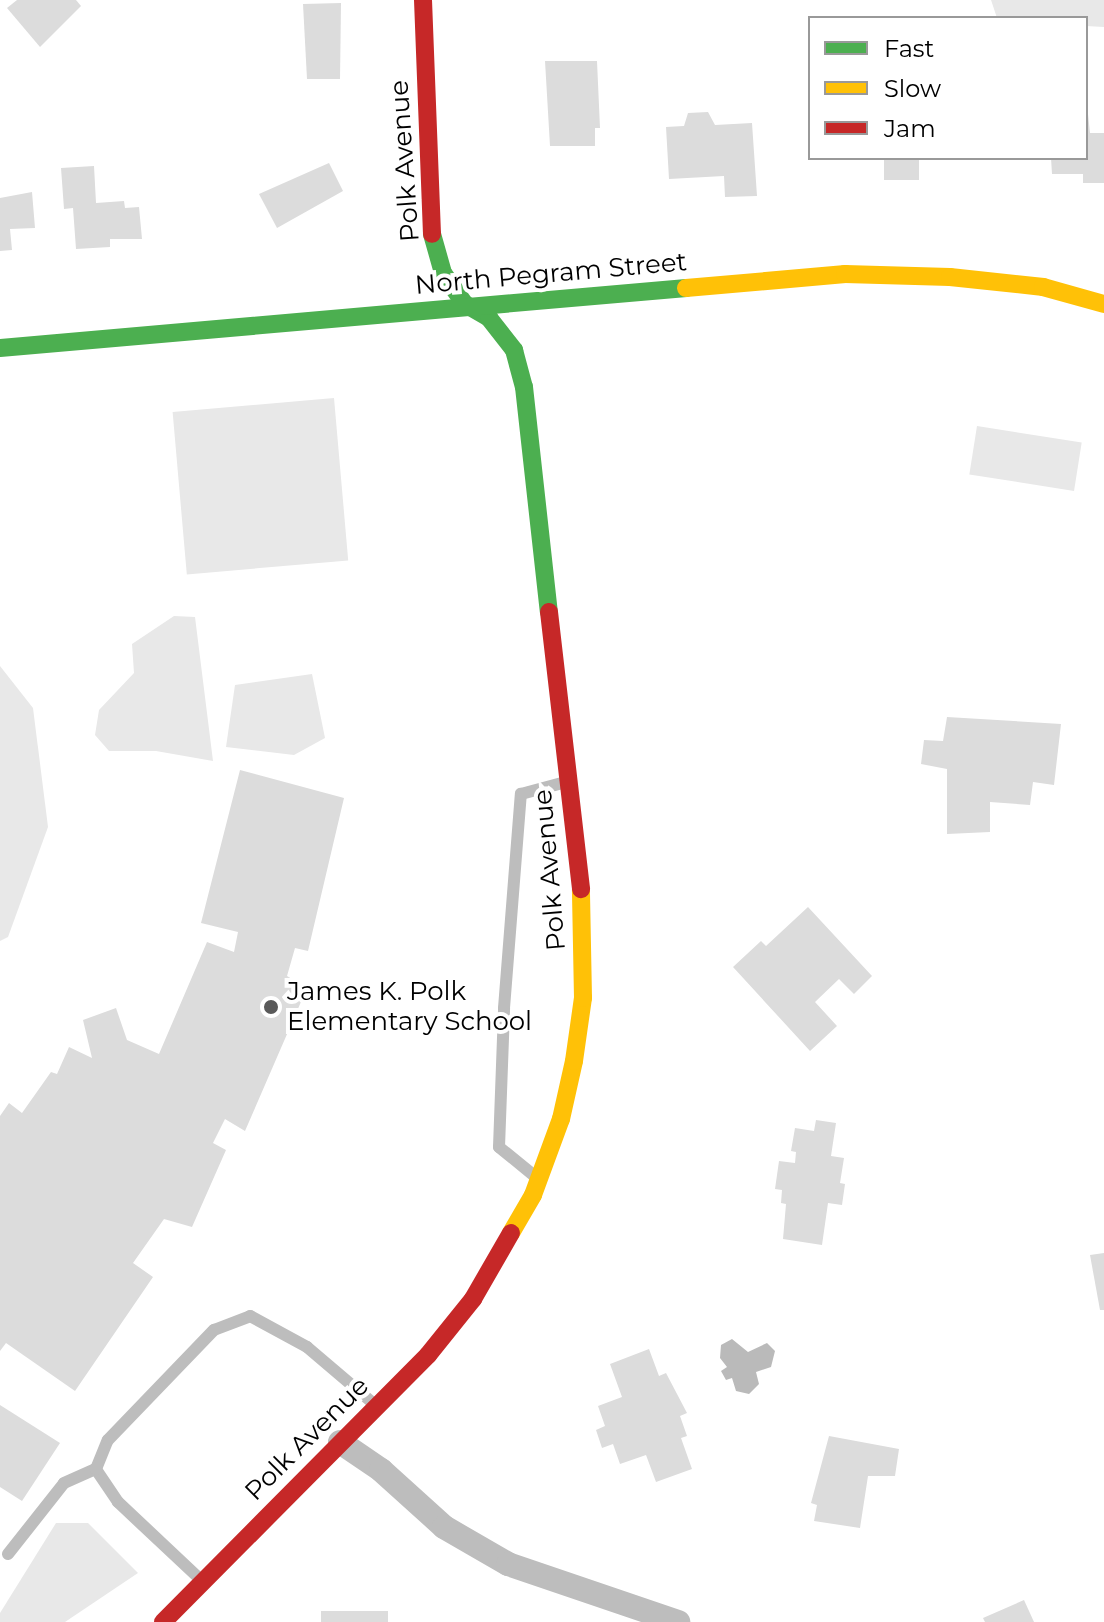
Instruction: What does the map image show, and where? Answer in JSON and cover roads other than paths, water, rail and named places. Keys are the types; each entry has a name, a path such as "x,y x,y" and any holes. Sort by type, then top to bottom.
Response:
{"street":[{"name":"Polk Avenue","path":"163,1622 428,1355 473,1299 515,1232 540,1180 569,1090 583,998 584,917 524,387 514,350 489,318 465,304 443,273 432,234 423,0"},
{"name":"North Pegram Street","path":"0,348 286,327 465,304 845,274 972,279 1043,287 1104,304"},
{"path":"340,1442 381,1470 444,1527 495,1557 678,1622"}],"lane":[{"path":"540,1180 499,1147 504,1008 521,794 569,781"},
{"path":"8,1554 64,1483 96,1469 108,1440 214,1330 250,1316 307,1347 377,1406"},
{"path":"96,1469 118,1502 202,1582"}],"place":[{"name":"James K. Polk Elementary School","path":"271,1007"}]}
